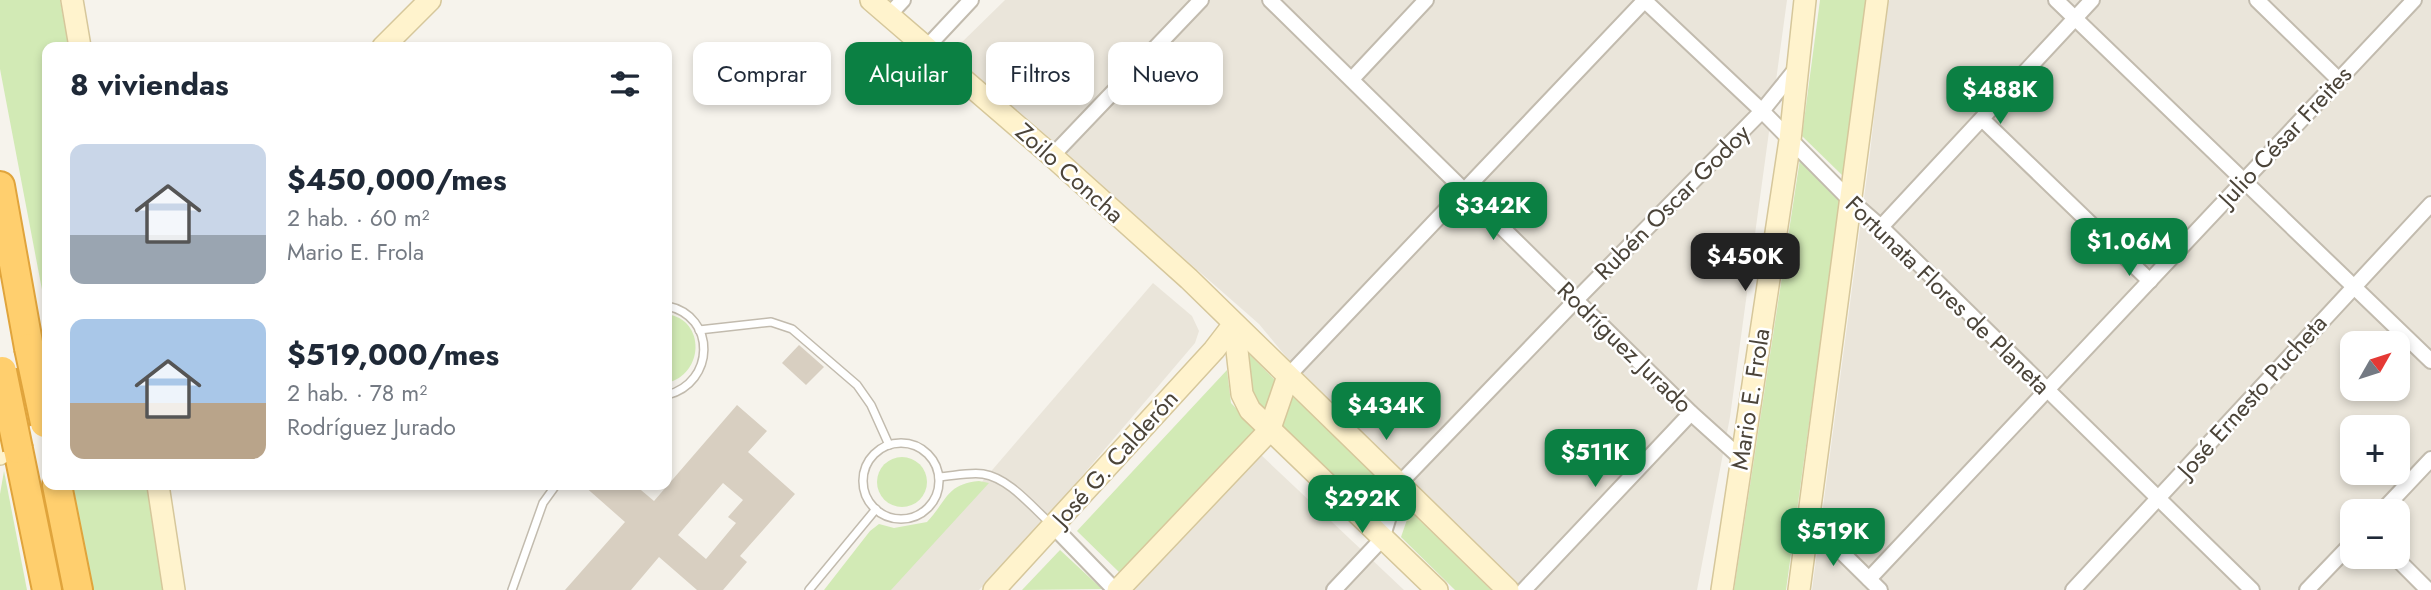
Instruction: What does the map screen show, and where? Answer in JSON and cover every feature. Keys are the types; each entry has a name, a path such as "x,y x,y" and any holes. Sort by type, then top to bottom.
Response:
{"highway":[{"path":"0,186 40,422"},
{"path":"1,366 9,452 47,590"},
{"path":"58,490 78,590"}],"street":[{"path":"72,0 79,42"},
{"path":"388,42 430,0"},
{"name":"Zoilo Concha","path":"871,0 896,8 923,42"},
{"path":"932,42 971,0"},
{"path":"1052,156 1201,0"},
{"name":"Rodríguez Jurado","path":"1270,0 1691,413 1741,458"},
{"path":"1352,79 1426,0"},
{"path":"1053,526 1117,590 1269,430 1288,376 1645,0"},
{"name":"Fortunata Flores de Planeta","path":"1645,0 2252,590"},
{"name":"Mario E. Frola","path":"1722,590 1790,140 1805,0"},
{"path":"1799,590 1877,0"},
{"path":"2056,0 2431,362"},
{"path":"1881,227 2092,0"},
{"path":"2257,0 2338,79"},
{"name":"Julio César Freites","path":"1869,579 2414,0"},
{"name":"Rubén Oscar Godoy","path":"1399,484 1762,111 1797,68"},
{"name":"Zoilo Concha","path":"972,86 1189,279 1508,590"},
{"path":"1982,119 2150,281"},
{"name":"José Ernesto Pucheta","path":"2073,590 2431,204"},
{"path":"1234,324 1242,394 1250,410 1437,590"},
{"name":"José G. Calderón","path":"994,590 1234,324"},
{"path":"1524,590 1691,413"},
{"path":"0,427 40,422"},
{"path":"9,452 40,422"},
{"path":"2393,499 2431,459"},
{"path":"1334,590 1382,539 1399,484"},
{"path":"159,490 174,590"},
{"path":"1810,521 1880,590"},
{"path":"2307,590 2340,555"},
{"path":"2407,569 2428,590"}],"lane":[{"path":"672,308 684,312 699,330 704,343 704,356 693,381 672,393"},
{"path":"699,330 771,322 792,329 857,384 871,405 889,445"},
{"path":"911,444 921,449 936,466 939,477 934,499 928,508 918,514 897,519 876,509 869,501 863,479 870,458 889,445 911,444"},
{"path":"939,477 984,474 999,480 1018,493 1053,526"},
{"path":"512,590 543,503 552,490"},
{"path":"809,590 876,509"}],"shaded area":[{"path":"1005,0 1787,0 1730,417 1697,590 1523,590 1315,392 1259,324 1009,105 1094,105 1094,42 986,42 986,85 972,72 972,42 962,42"},
{"path":"1890,0 2431,0 2431,590 1812,590 1870,153 1887,2"},
{"path":"1153,283 1192,316 1199,331 1195,343 1042,523 979,590 889,590"},
{"path":"1259,453 1404,590 1129,590"}],"green space":[{"path":"0,0 60,0 68,42 42,42 42,290 0,69"},
{"path":"1820,0 1866,0 1843,176 1802,136"},
{"path":"1800,159 1840,200 1786,590 1734,590"},
{"path":"672,316 689,326 696,347 694,359 679,378 672,381"},
{"path":"1248,353 1277,382 1266,411 1251,391"},
{"path":"1227,370 1231,403 1256,429 1121,574 1077,531"},
{"path":"1291,395 1388,487 1376,513 1279,427"},
{"path":"902,457 920,464 927,482 920,500 902,507 884,500 877,482 884,464"},
{"path":"4,471 27,590 0,590 0,494"},
{"path":"979,481 989,483 891,590 824,590 870,531 879,524 894,528 927,522 953,490"},
{"path":"74,490 148,490 166,590 92,590"},
{"path":"1410,511 1491,590 1455,590 1401,537"},
{"path":"1060,550 1102,589 1022,590"}],"building":[{"path":"799,345 824,367 806,385 782,363"},
{"path":"737,405 767,431 748,452 795,494 740,556 747,562 723,590 697,590 659,557 631,590 565,590 625,522 589,490 641,490 654,501 664,490 672,490 672,480","holes":["723,483 743,500 728,517 736,523 706,559 678,535"]}]}
